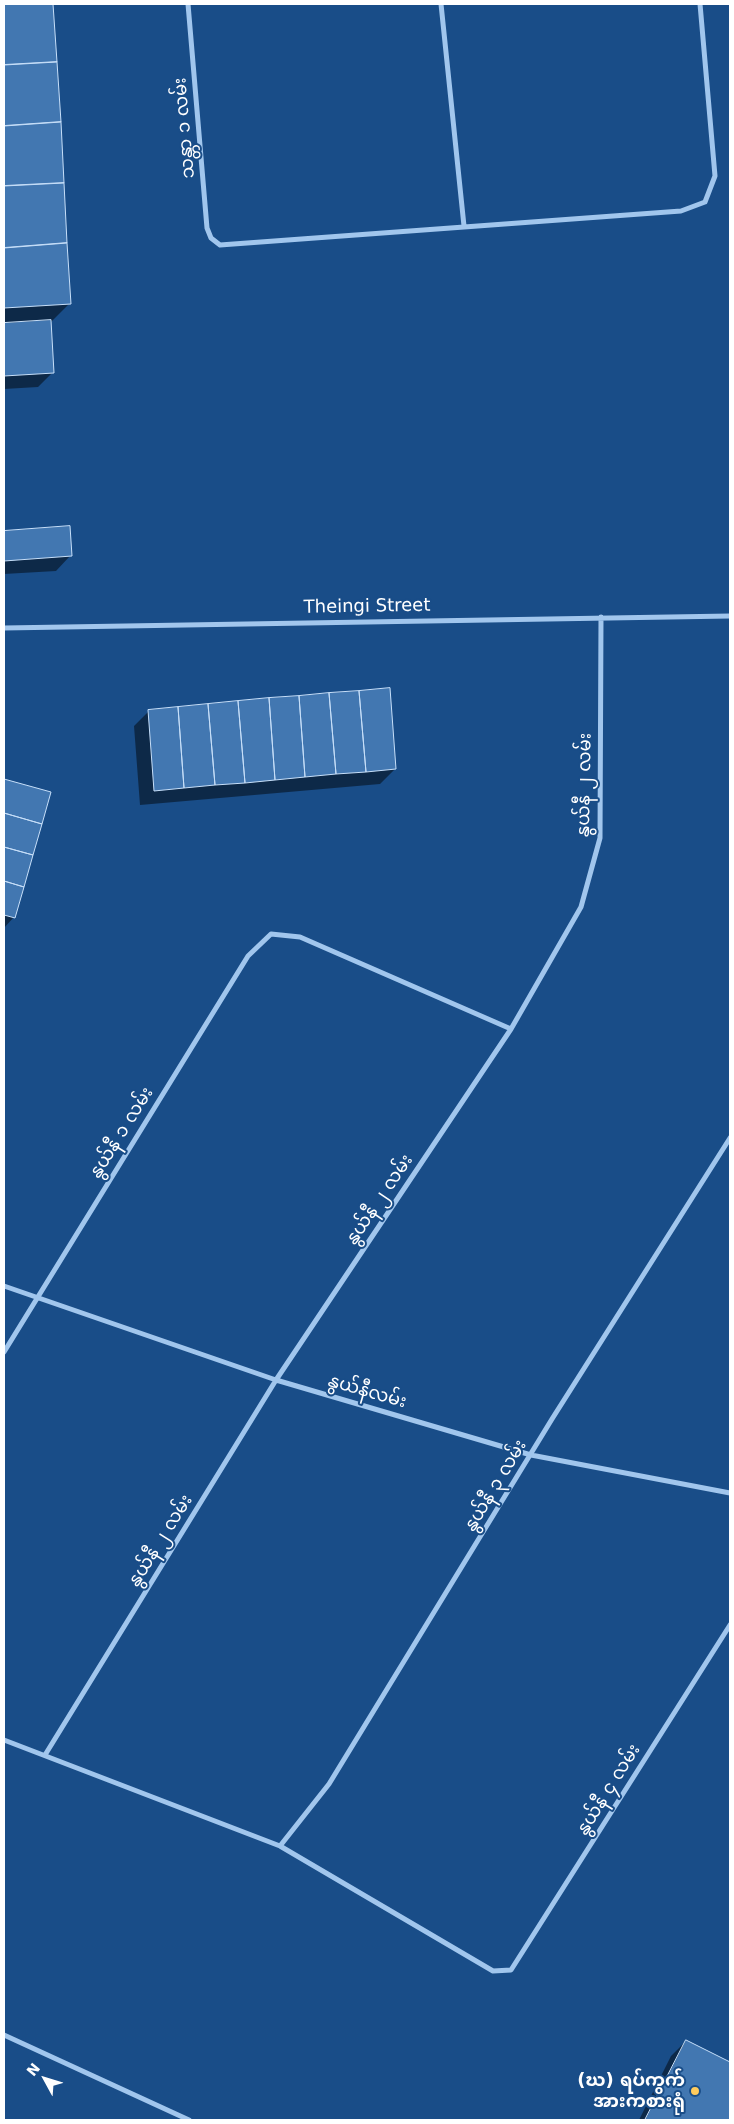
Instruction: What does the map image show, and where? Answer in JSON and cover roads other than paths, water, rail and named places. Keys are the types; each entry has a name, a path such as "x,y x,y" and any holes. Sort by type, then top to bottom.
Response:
{"street":[{"name":"သန္တာ ၁ လမ်း","path":"188,4 207,228 211,238 220,245 464,226"},
{"path":"441,4 464,226 681,211 705,202 715,176 700,4"},
{"name":"Theingi Street","path":"4,628 730,616"},
{"name":"နွယ်နီ ၂ လမ်း","path":"45,1755 276,1380 510,1030 581,907 600,838 601,617"},
{"name":"နွယ်နီ ၁ လမ်း","path":"4,1352 36,1297 248,956 270,934 300,937 510,1030"},
{"name":"နွယ်နီ ၃ လမ်း","path":"280,1846 328,1784 552,1419 730,1138"},
{"name":"နွယ်နီလမ်း","path":"4,1286 276,1380 531,1455 730,1493"},
{"name":"နွယ်နီ ၄ လမ်း","path":"280,1846 493,1971 511,1970 730,1625"},
{"path":"4,1740 280,1846"},
{"path":"4,2035 189,2120"}],"place":[{"name":"(ဃ) ရပ်ကွက် အားကစားရုံ","path":"695,2091"}]}
